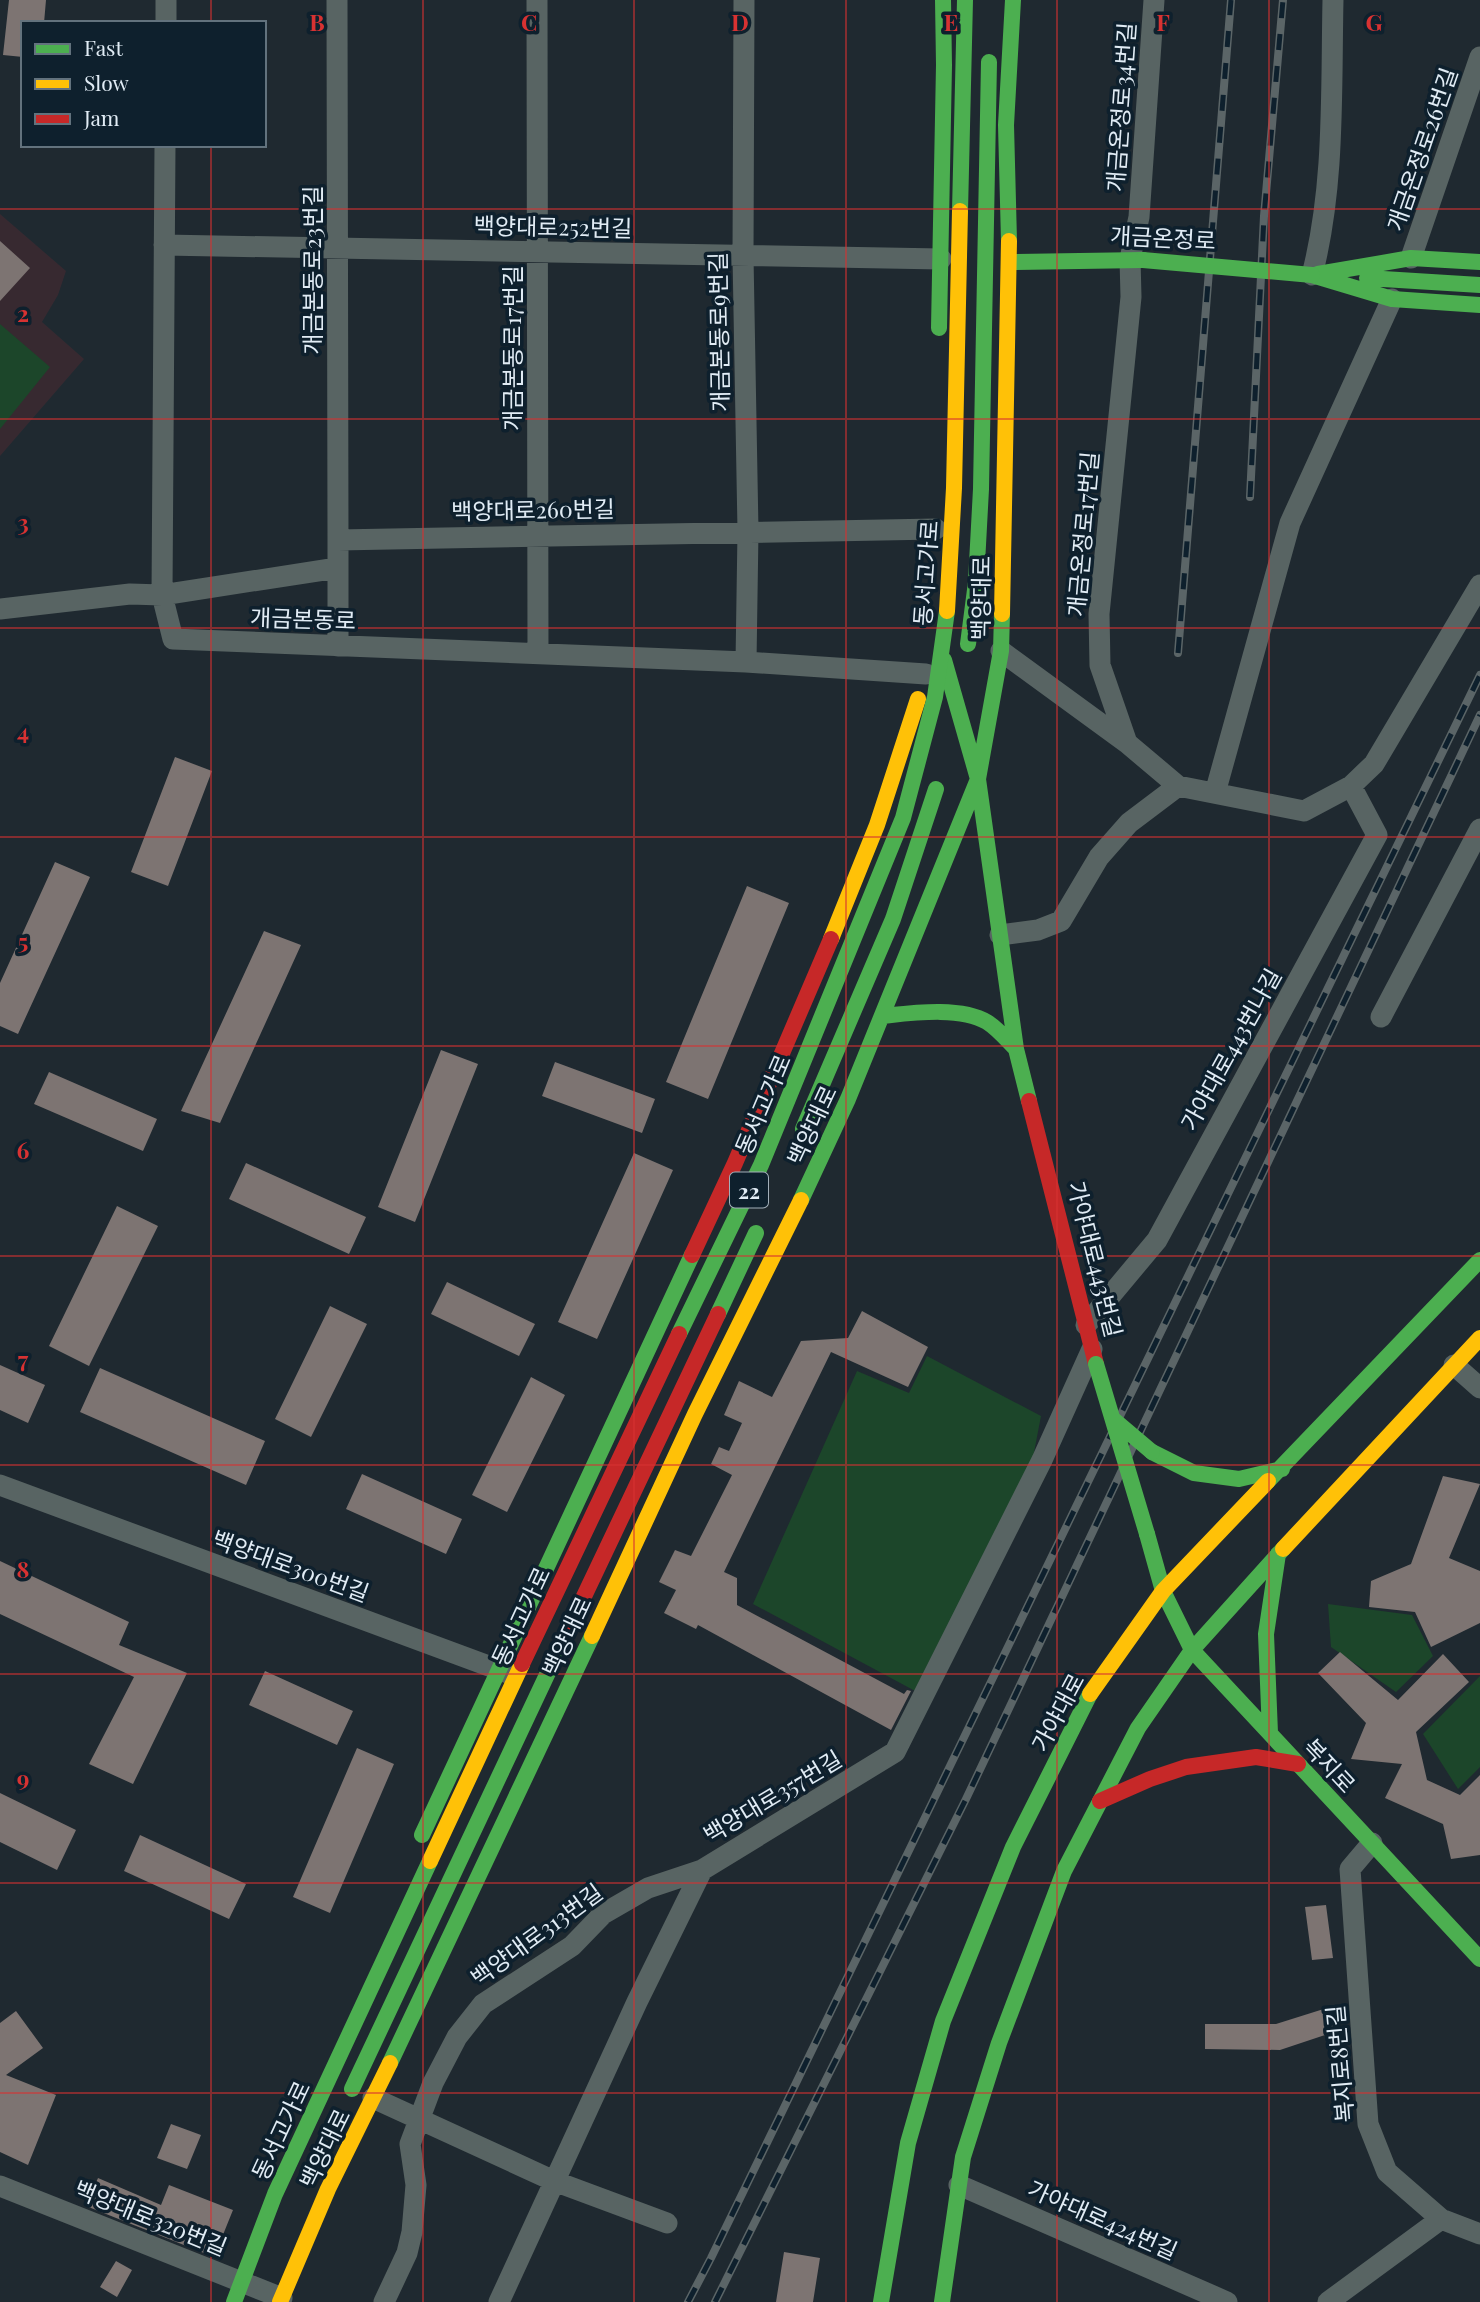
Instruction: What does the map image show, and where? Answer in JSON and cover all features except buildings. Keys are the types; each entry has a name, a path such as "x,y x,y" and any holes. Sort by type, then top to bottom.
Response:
{"main road":[{"path":"939,338 943,0"},
{"name":"동서고가로","path":"234,2302 275,2194 455,1805 667,1356 761,1165 903,818 935,697 949,594 954,488 965,0"},
{"name":"백양대로","path":"281,2300 323,2202 429,1984 695,1414 792,1220 848,1100 978,779 1001,651 1010,262 1006,125 1013,0"},
{"path":"952,734 976,582 981,489 989,40"},
{"name":"개금온정로","path":"1312,275 1411,258 1480,262"},
{"name":"개금온정로","path":"1010,262 1137,260 1312,275 1480,285"},
{"name":"개금온정로","path":"1312,275 1392,299 1480,305"},
{"name":"백양대로","path":"416,1847 735,1163 824,957 877,825 926,674 934,627 936,523"},
{"name":"가야대로443번길","path":"934,627 978,779 1016,1049 1094,1357 1163,1591"},
{"path":"795,1149 868,979 918,851 941,773"},
{"path":"877,825 956,837 990,860"},
{"path":"882,1016 915,1012 985,1020 1016,1049"},
{"name":"동서고가로","path":"346,2101 761,1223"},
{"name":"가야대로","path":"881,2302 908,2143 943,2021 1013,1847 1092,1690 1163,1591 1480,1260"},
{"path":"942,2302 965,2150 999,2043 1064,1871 1138,1728 1192,1650 1480,1338"},
{"path":"1113,1419 1152,1452 1194,1473 1239,1479 1282,1469"},
{"path":"1269,1733 1266,1634 1278,1554"},
{"name":"복지로","path":"1163,1591 1192,1650 1480,1959"},
{"path":"1100,1801 1186,1767 1255,1757 1298,1764"},
{"name":"백양대로","path":"217,2302 282,2140"},
{"path":"261,2302 271,2276"}],"street":[{"path":"166,0 166,21"},
{"name":"개금본동로23번길","path":"337,0 338,540"},
{"name":"개금본동로17번길","path":"537,0 538,654"},
{"name":"개금본동로9번길","path":"744,0 743,256 748,531 746,662"},
{"name":"개금온정로34번길","path":"1137,260 1154,0"},
{"path":"1312,275 1324,212 1332,111 1333,0"},
{"name":"개금온정로26번길","path":"1411,258 1480,57"},
{"name":"개금본동로","path":"165,147 162,595 173,639 746,662 926,674"},
{"name":"백양대로252번길","path":"164,245 941,259"},
{"name":"개금온정로17번길","path":"1127,743 1100,665 1099,614 1131,296 1137,260"},
{"path":"1215,793 1290,523 1392,299"},
{"name":"백양대로260번길","path":"338,540 748,531 936,523"},
{"path":"338,540 338,646"},
{"path":"0,609 130,594 162,595 337,568"},
{"path":"1001,651 1127,743 1178,786 1304,811 1351,786 1374,764 1480,585"},
{"path":"1000,935 1038,930 1061,921 1099,856 1129,823 1178,786"},
{"name":"가야대로443번나길","path":"1086,1325 1157,1240 1377,835 1351,786"},
{"path":"1381,1017 1475,853 1480,829"},
{"name":"백양대로357번길","path":"499,2302 637,2002 702,1870 895,1752 1094,1357"},
{"path":"1454,1366 1480,1388"},
{"name":"백양대로300번길","path":"0,1485 564,1694"},
{"name":"복지로8번길","path":"1372,1843 1350,1869 1368,2124 1387,2172 1441,2220 1480,2234"},
{"name":"백양대로313번길","path":"384,2302 407,2253 412,2232 416,2185 410,2144 433,2083 457,2038 483,2004 572,1946 603,1914 648,1888 702,1870"},
{"path":"373,2098 554,2181 667,2223"},
{"name":"가야대로424번길","path":"959,2185 1227,2302"},
{"name":"백양대로320번길","path":"0,2186 227,2275 281,2300"},
{"path":"1328,2302 1441,2220"}],"shaded area":[{"path":"0,214 66,271 58,295 42,322 84,359 0,456"}],"green space":[{"path":"0,324 50,367 0,429"},
{"path":"927,1356 1041,1416 1031,1468 917,1692 753,1604 857,1371 909,1393"},
{"path":"1328,1604 1412,1615 1433,1656 1396,1692 1331,1647"},
{"path":"1480,1676 1480,1767 1458,1789 1423,1734"}],"railway":[{"path":"1178,653 1231,0"},
{"path":"1250,497 1264,216 1283,0"},
{"path":"688,2302 1480,675"},
{"path":"715,2302 966,1799 1480,715"}],"traffic: fast":[{"path":"939,328 943,0"},
{"path":"960,211 965,0"},
{"path":"1009,241 1006,125 1013,0"},
{"path":"968,644 976,582 981,489 989,62"},
{"path":"1318,274 1411,258 1480,262"},
{"path":"1010,262 1143,260"},
{"path":"1143,260 1312,275"},
{"path":"1312,275 1392,299 1480,305"},
{"path":"1367,278 1480,285"},
{"path":"679,1334 761,1165 903,818 935,697 947,611"},
{"path":"801,1200 848,1099 978,779 1001,651 1002,614"},
{"path":"944,660 978,779 1016,1049 1029,1101"},
{"path":"803,1129 893,919 936,789"},
{"path":"882,1016 936,1012 964,1014 987,1022 1016,1049"},
{"path":"718,1314 756,1233"},
{"path":"422,1835 692,1255"},
{"path":"1268,1481 1480,1260"},
{"path":"1096,1364 1147,1534"},
{"path":"1113,1419 1152,1452"},
{"path":"1152,1452 1194,1473 1239,1479 1282,1469"},
{"path":"1147,1534 1163,1591 1192,1650 1480,1959"},
{"path":"942,2302 963,2157 999,2043 1064,1871 1138,1728 1192,1650 1283,1549"},
{"path":"1270,1733 1266,1634 1278,1554"},
{"path":"352,2089 569,1628"},
{"path":"390,2063 592,1636"},
{"path":"881,2302 908,2143 943,2021 1013,1847 1090,1694"},
{"path":"234,2302 275,2194 430,1861"}],"traffic: slow":[{"path":"947,611 954,488 960,211"},
{"path":"1002,614 1009,241"},
{"path":"831,939 877,825 918,699"},
{"path":"592,1636 695,1414 801,1200"},
{"path":"1283,1549 1480,1338"},
{"path":"1090,1694 1163,1591 1268,1481"},
{"path":"430,1861 522,1664"},
{"path":"280,2302 328,2189 390,2063"}],"traffic: jam":[{"path":"692,1255 735,1163 831,939"},
{"path":"1029,1101 1096,1364"},
{"path":"569,1628 718,1314"},
{"path":"522,1664 679,1334"},
{"path":"1100,1801 1186,1767 1256,1757 1298,1764"}]}
